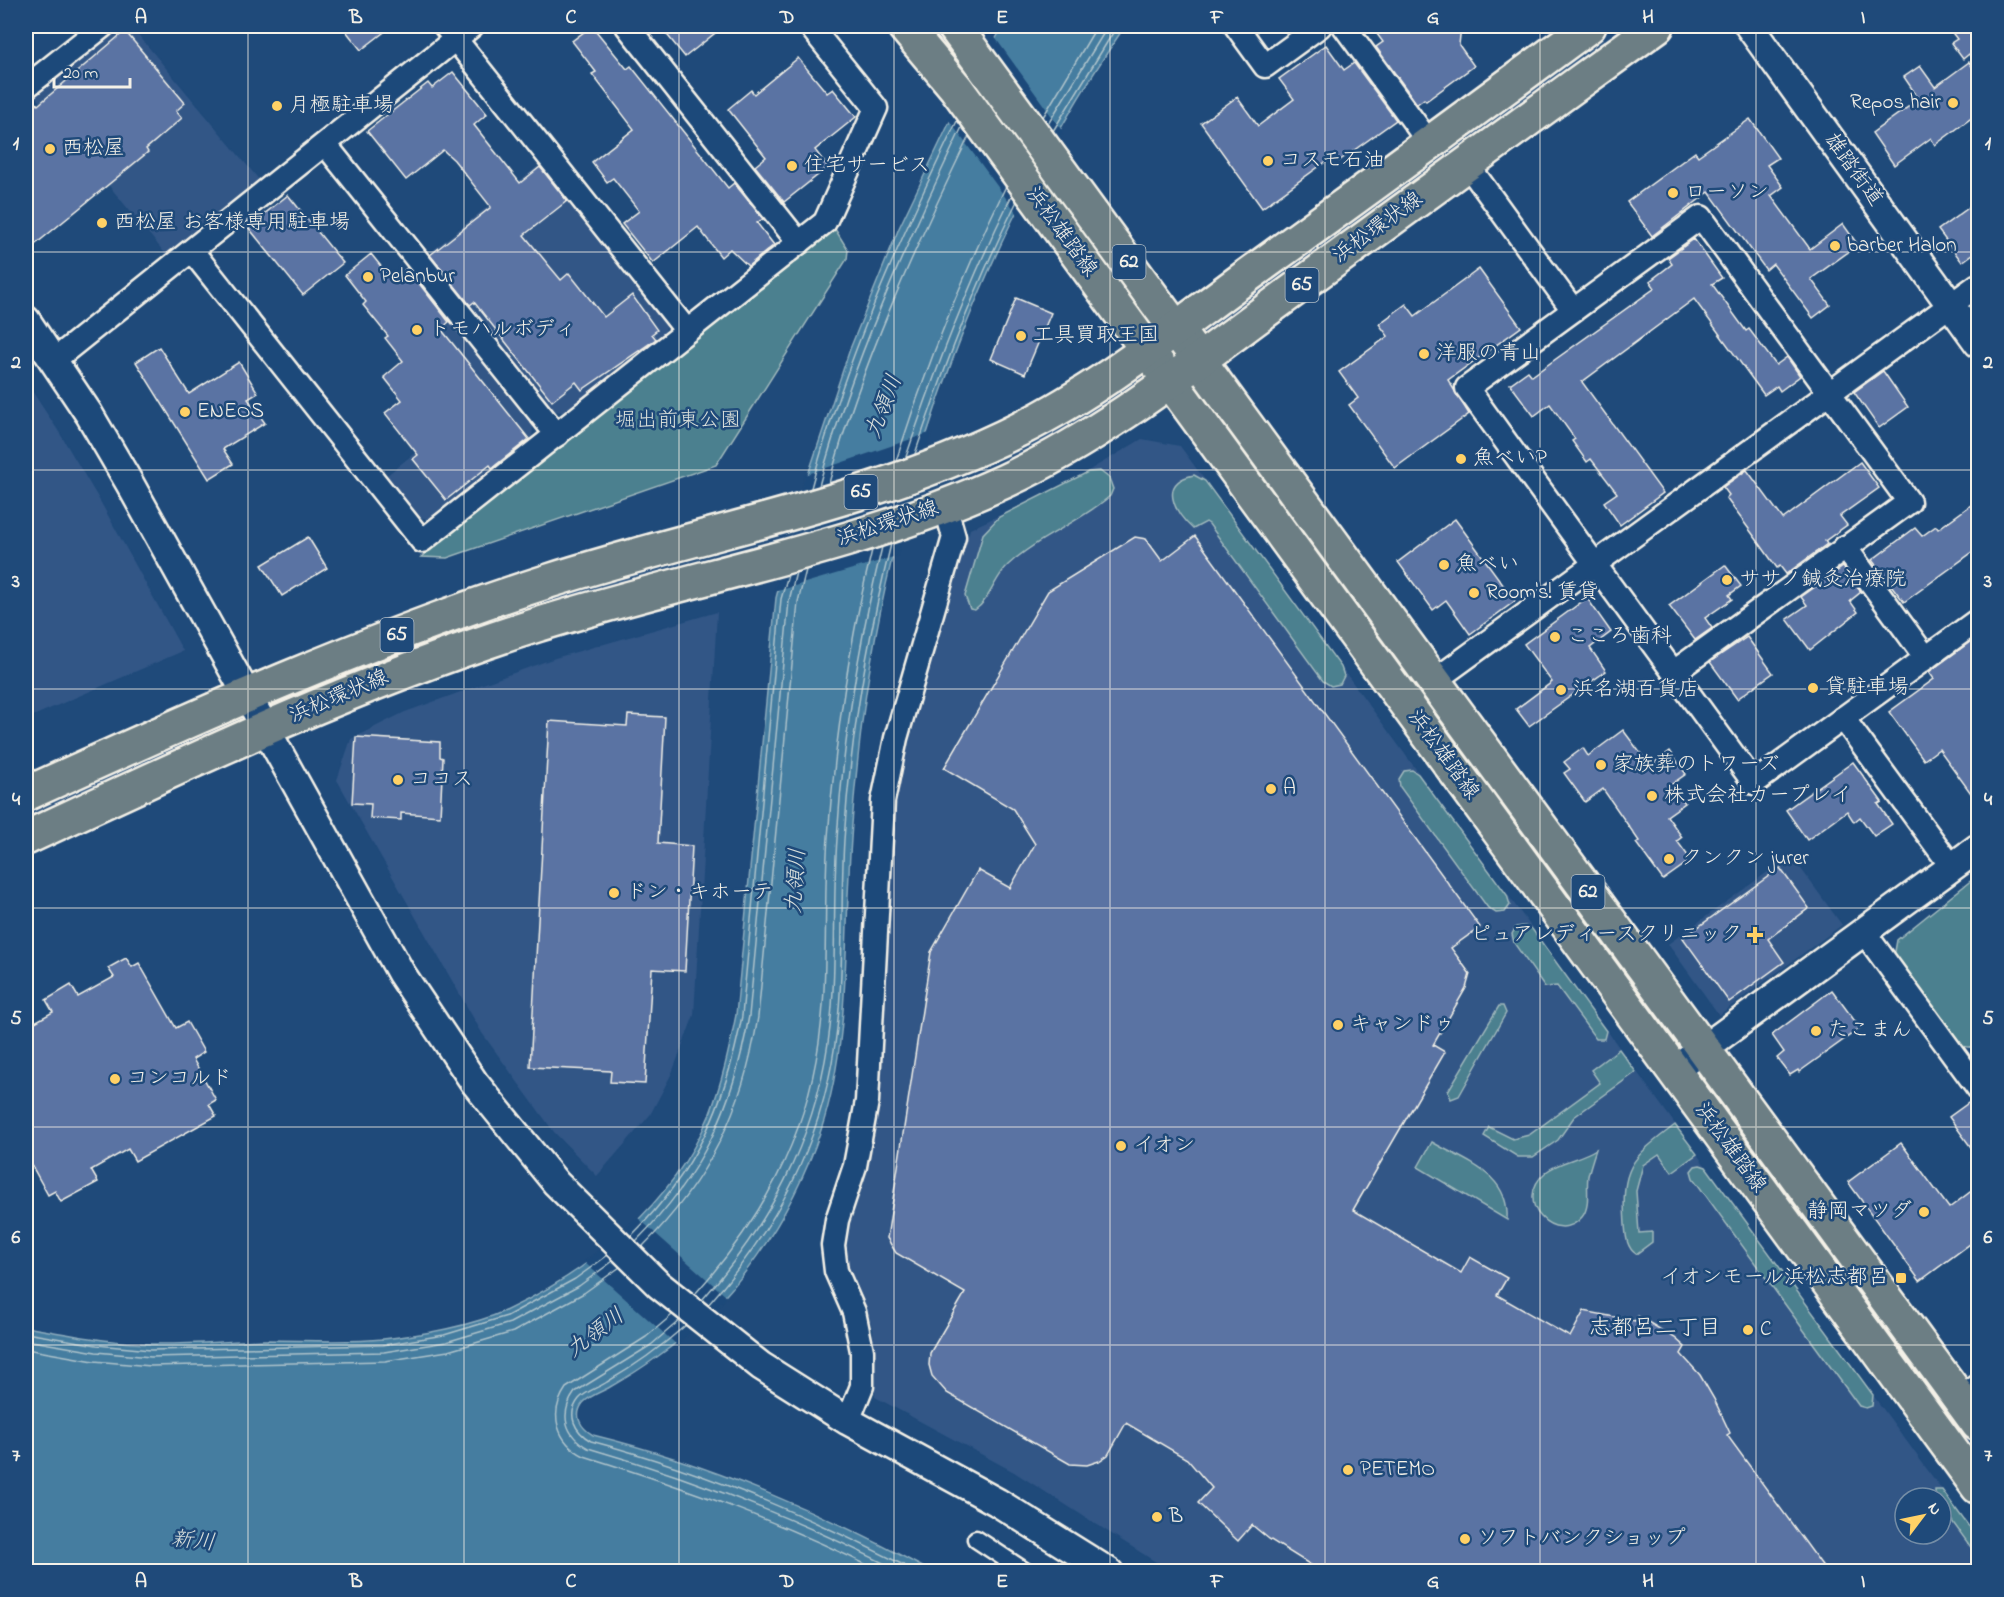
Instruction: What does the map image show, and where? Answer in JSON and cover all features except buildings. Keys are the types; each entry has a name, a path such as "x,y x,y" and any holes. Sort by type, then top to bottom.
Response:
{"main road":[{"name":"浜松雄踏線","path":"904,26 956,88 1978,1487"},
{"name":"浜松雄踏線","path":"954,26 1059,165 1702,1050 1972,1403"},
{"name":"浜松環状線","path":"26,794 247,696 403,633 526,588 783,515 937,465 1021,428 1061,406 1176,328 1589,26"},
{"name":"浜松環状線","path":"26,838 265,728 391,675 492,639 772,559 936,508 1008,480 1047,460 1121,416 1657,26"}],"street":[{"path":"26,87 103,26"},
{"path":"627,26 799,243"},
{"path":"192,251 423,541 825,222 876,108 810,26"},
{"path":"1236,26 1265,66 1320,26"},
{"path":"1344,26 1430,144"},
{"name":"雄踏街道","path":"1749,26 1978,344"},
{"path":"53,360 325,144 457,30 687,331"},
{"path":"325,144 556,435"},
{"path":"1467,164 1573,310"},
{"path":"1674,672 1909,502 1701,217 1467,388 1754,783 1978,620"},
{"path":"1434,681 1978,285"},
{"path":"26,320 89,414 130,484 384,944 437,1029 513,1134 602,1231 659,1285 720,1335 795,1389 848,1422 997,1502 1109,1572"},
{"path":"848,1422 862,1386 862,1351 854,1312 836,1271 833,1245 837,1220 855,1166 867,1101 883,801 896,738 954,537 936,508"},
{"path":"1845,547 1926,658"},
{"path":"1844,718 1952,867"},
{"path":"1673,1071 1978,849"},
{"path":"1864,932 1976,1079"},
{"path":"976,1539 1026,1572"}],"shaded area":[{"path":"121,26 142,26 135,31 261,182 168,257 34,95"},
{"path":"542,163 667,319 665,335 565,413 551,410 427,255"},
{"path":"452,322 533,424 532,439 431,520 419,517 386,476 443,430 394,368"},
{"path":"26,382 100,501 183,651 26,719"},
{"name":"イオンモール浜松志都呂","path":"1142,439 1180,446 1939,1486 1893,1486 1893,1546 1953,1546 1953,1505 1978,1539 1978,1571 1170,1571 1014,1472 875,1397 873,1329 849,1267 847,1246 850,1224 868,1169 880,1102 893,834 901,772 970,529 1061,487"},
{"path":"717,612 694,1015 672,1073 650,1115 597,1176 554,1132 482,1033 337,780 351,739 405,712 555,658"},
{"name":"ピュアレディースクリニック","path":"1791,855 1842,925 1719,1015 1668,944"}],"green space":[{"name":"堀出前東公園","path":"835,229 848,250 847,259 716,465 447,558 421,557"},
{"path":"1100,471 1109,478 1113,489 1110,496 1020,555 1003,570 980,606 975,610 970,609 965,596 983,534 999,517 1088,472"},
{"path":"1194,475 1205,481 1341,667 1344,676 1340,684 1331,686 1323,681 1209,524 1206,522 1193,529 1180,514 1175,506 1173,491 1176,484"},
{"path":"1412,770 1418,774 1507,895 1510,905 1505,912 1496,913 1488,908 1400,787 1399,779 1404,771"},
{"path":"1978,875 1978,1048 1959,1046 1894,957 1897,940"},
{"path":"1525,926 1532,929 1606,1031 1604,1039 1596,1039 1557,986 1545,987 1514,943 1512,934 1516,927"},
{"path":"1499,1006 1503,1006 1506,1013 1459,1096 1451,1099 1448,1091"},
{"path":"1619,1049 1636,1072 1574,1117 1558,1140 1533,1157 1518,1157 1484,1136 1489,1127 1513,1139 1529,1135 1600,1083 1591,1070"},
{"path":"1675,1125 1697,1154 1672,1172 1659,1154 1643,1165 1636,1191 1639,1233 1652,1232 1652,1242 1636,1254 1628,1244 1626,1233 1624,1205 1627,1177 1638,1156"},
{"path":"1432,1142 1471,1163 1494,1180 1506,1204 1507,1220 1418,1167"},
{"path":"1596,1149 1588,1176 1585,1213 1572,1225 1561,1227 1550,1224 1541,1217 1535,1207 1533,1196 1536,1184 1551,1168"},
{"path":"1695,1166 1706,1167 1873,1395 1872,1406 1866,1408 1859,1406 1693,1178 1691,1171"},
{"path":"1953,1505 1978,1539 1978,1557 1953,1523"}],"water":[{"path":"1003,26 1125,26 1075,104 1029,186 989,271 953,359 922,448 897,539 877,630 862,722 851,831 843,1014 835,1072 821,1130 794,1195 757,1257 735,1285 685,1335 640,1369 589,1398 583,1403 579,1412 582,1425 593,1435 679,1460 766,1492 850,1530 930,1571 26,1571 26,1327 104,1340 166,1344 265,1340 369,1340 413,1335 462,1325 493,1316 539,1294 599,1254 652,1206 674,1178 693,1148 718,1091 736,1015 776,598 809,472 850,349 899,228 955,111"}],"pier":[{"path":"994,36 1063,132 1019,216 948,119"},
{"path":"932,432 914,488 897,556 774,592 805,475"},
{"path":"637,1217 727,1297 677,1345 584,1262 612,1241"}],"place":[{"name":"Repos hair","path":"1953,103"},
{"name":"月極駐車場","path":"277,106"},
{"name":"西松屋","path":"50,149"},
{"name":"コスモ石油","path":"1268,161"},
{"name":"住宅サービス","path":"792,166"},
{"name":"ローソン","path":"1673,193"},
{"name":"西松屋 お客様専用駐車場","path":"102,223"},
{"name":"barber Halon","path":"1835,246"},
{"name":"Pelanbur","path":"368,277"},
{"name":"トモハルボディ","path":"417,330"},
{"name":"工具買取王国","path":"1021,336"},
{"name":"洋服の青山","path":"1424,354"},
{"name":"ENEOS","path":"185,412"},
{"name":"魚べいP","path":"1461,459"},
{"name":"魚べい","path":"1444,565"},
{"name":"ササノ鍼灸治療院","path":"1727,580"},
{"name":"Room's! 賃貸","path":"1474,593"},
{"name":"こころ歯科","path":"1555,637"},
{"name":"貸駐車場","path":"1813,688"},
{"name":"浜名湖百貨店","path":"1561,690"},
{"name":"家族葬のトワーズ","path":"1601,765"},
{"name":"ココス","path":"398,780"},
{"name":"A","path":"1271,789"},
{"name":"株式会社カープレイ","path":"1652,796"},
{"name":"クンクン jurer","path":"1669,859"},
{"name":"ドン・キホーテ","path":"614,893"},
{"name":"ピュアレディースクリニック","path":"1755,935"},
{"name":"キャンドゥ","path":"1338,1025"},
{"name":"たこまん","path":"1816,1031"},
{"name":"コンコルド","path":"115,1079"},
{"name":"イオン","path":"1121,1146"},
{"name":"静岡マツダ","path":"1924,1212"},
{"name":"イオンモール浜松志都呂","path":"1901,1278"},
{"name":"C","path":"1748,1330"},
{"name":"PETEMO","path":"1348,1470"},
{"name":"B","path":"1157,1517"},
{"name":"ソフトバンクショップ","path":"1465,1539"}],"district":[{"name":"志都呂二丁目","path":"1655,1329"}],"water label":[{"name":"九領川","path":"885,407"},
{"name":"九領川","path":"797,881"},
{"name":"九領川","path":"596,1334"},
{"name":"新川","path":"193,1542"}]}
